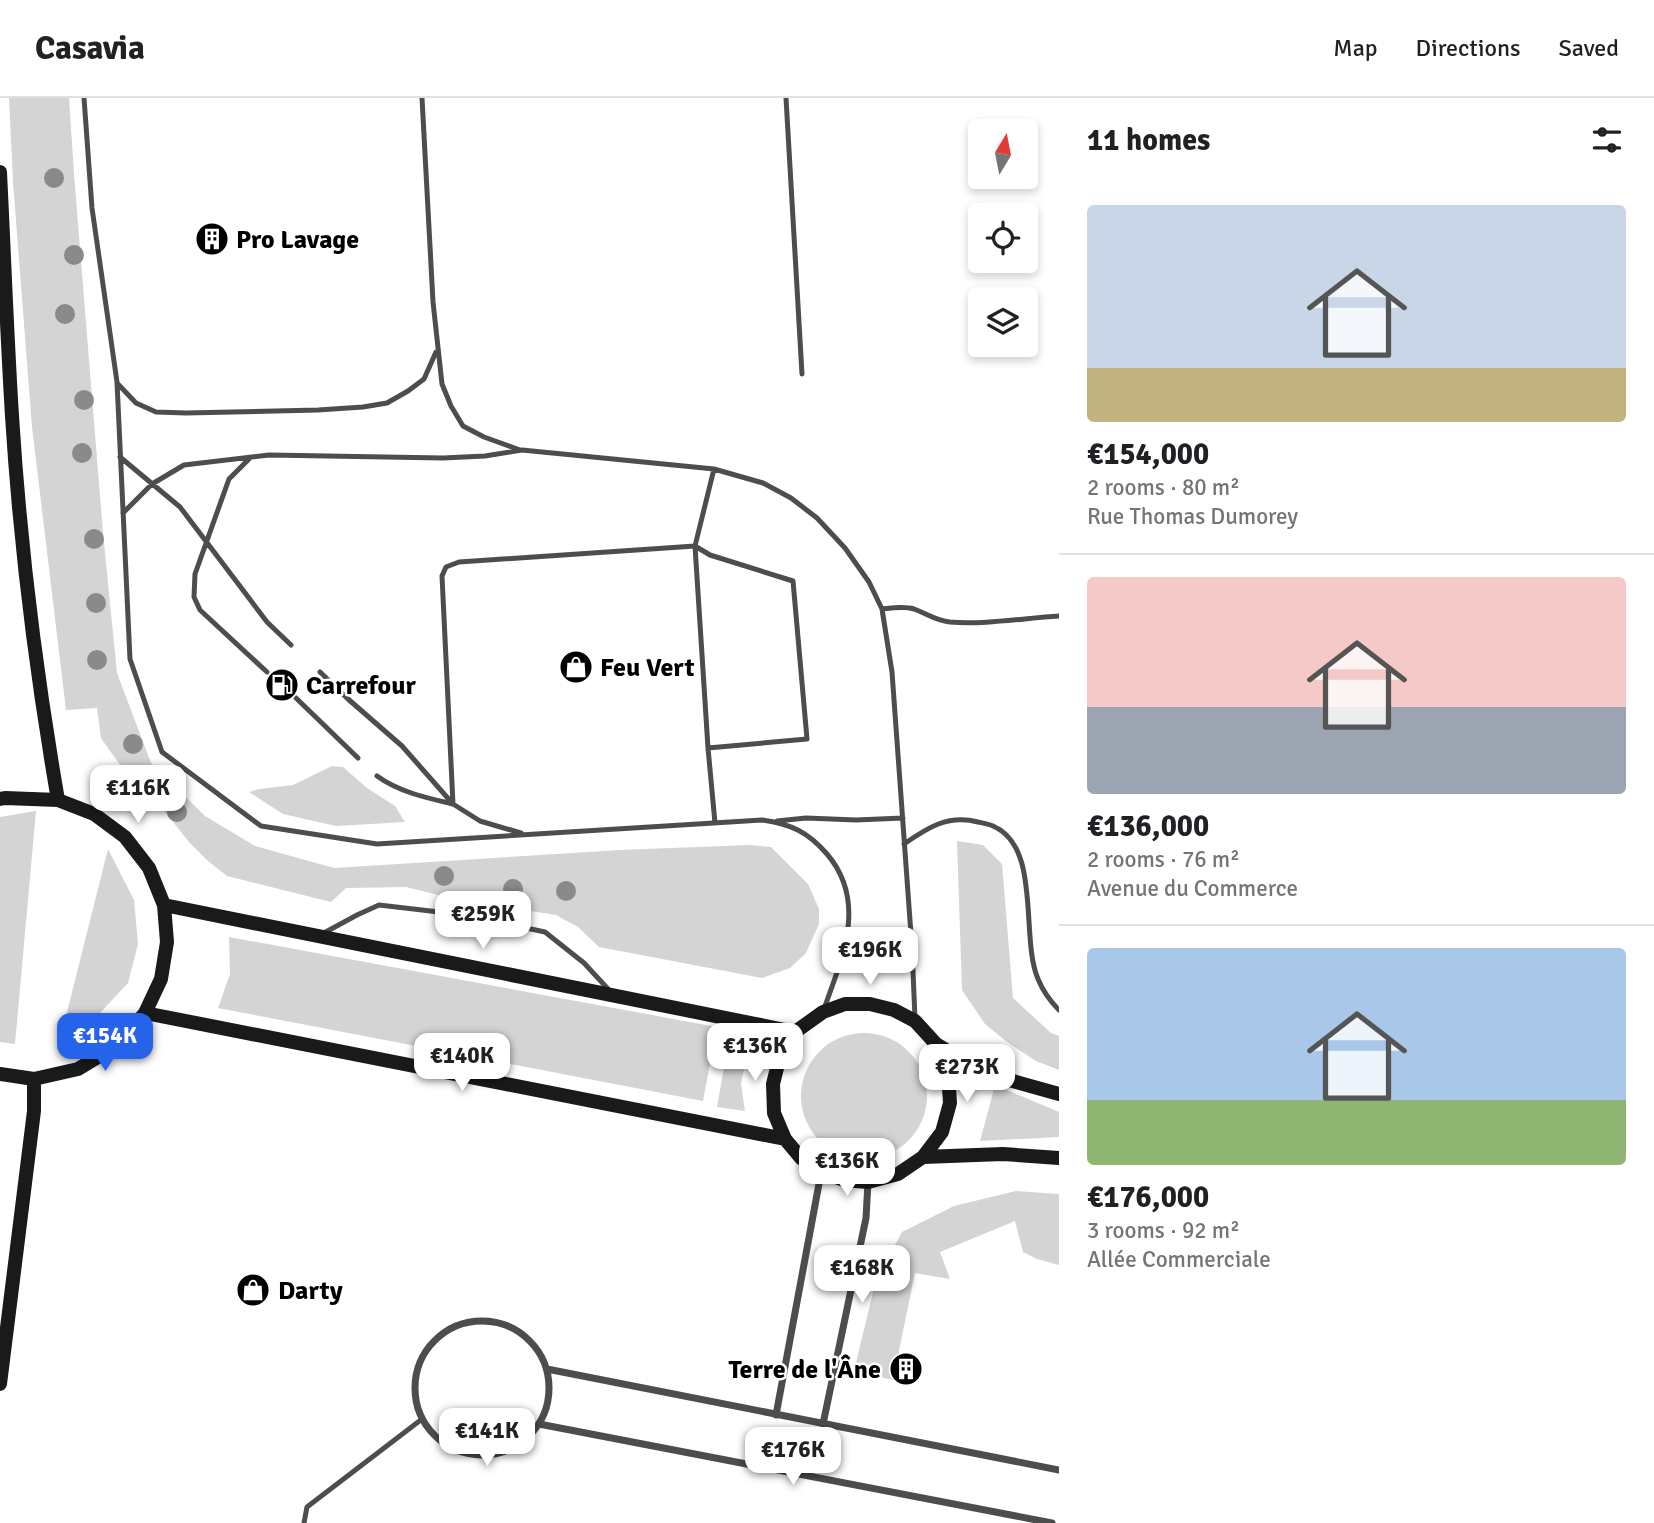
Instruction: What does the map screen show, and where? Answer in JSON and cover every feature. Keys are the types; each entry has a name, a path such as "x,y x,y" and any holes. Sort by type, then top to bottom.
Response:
{"main road":[{"path":"0,172 12,417 24,551 43,708 58,800"},
{"path":"0,799 58,800 94,814 125,837 149,868 164,905 167,942 161,979 145,1013 116,1046 78,1069 34,1079 0,1074"},
{"path":"164,905 795,1032"},
{"path":"936,1044 948,1072 950,1103 942,1132 923,1157 898,1174 868,1182 844,1180 821,1172 801,1158 785,1139 774,1112 772,1084 780,1056 795,1032 823,1012 845,1004 870,1004 894,1010 915,1021 936,1044 984,1073 1059,1094"},
{"path":"145,1013 785,1139"},
{"path":"0,1384 34,1111 34,1079"},
{"path":"923,1157 1003,1154 1059,1158"}],"street":[{"path":"776,1415 821,1172"},
{"path":"823,1424 866,1218 868,1182"},
{"path":"477,1320 499,1322 519,1332 531,1342 547,1369 547,1406 539,1424 526,1438 510,1449 492,1454 473,1454 443,1443 422,1419 415,1398 415,1375 423,1355 436,1337 455,1326 477,1320"},
{"path":"547,1369 1059,1470"},
{"path":"539,1424 1052,1523"}],"lane":[{"path":"84,98 92,208 117,382 130,659 162,752 261,827 377,844 762,820 903,818"},
{"path":"422,98 437,349 442,384 463,426 484,437 522,450 714,469 763,483 791,498 831,531 869,582 882,609 892,672 915,1021"},
{"path":"786,98 802,374"},
{"path":"117,382 136,403 156,412 363,407 387,403 424,379 437,349"},
{"path":"123,513 152,484 184,465 269,456 443,458 485,456 522,450"},
{"path":"120,457 180,507 267,622 291,645"},
{"path":"250,458 229,479 195,574 194,597 200,610 267,672"},
{"path":"714,469 695,546 715,823"},
{"path":"453,804 442,576 446,567 459,562 695,546 710,555 793,581 807,739 708,748"},
{"path":"882,609 913,609 931,618 949,622 1059,616"},
{"path":"320,672 402,746 453,804 480,821 528,835"},
{"path":"296,698 358,758"},
{"path":"377,776 388,784 453,804"},
{"path":"904,844 928,827 951,820 973,820 995,826 1012,842 1022,858 1031,952 1037,978 1049,1000 1059,1010"},
{"path":"774,821 797,828 816,840 843,878 849,905 847,938 823,1012"},
{"path":"318,936 379,905 466,915 545,932 584,962 614,995"},
{"path":"304,1523 307,1507 422,1419"}],"shaded area":[{"path":"9,98 69,98 103,533 117,673 151,763 205,816 255,846 334,868 620,850 750,845 771,847 808,884 819,909 819,924 806,953 790,968 762,978 599,947 578,927 556,915 531,911 502,911 406,887 346,888 331,902 227,876 189,842 154,798 121,766 101,738 97,708 66,710 32,427"},
{"path":"332,766 343,767 367,788 395,806 405,822 336,826 283,814 249,792 293,785"},
{"path":"36,811 15,1044 0,1042 0,817"},
{"path":"957,841 983,845 1002,864 1013,998 1051,1033 1059,1036 1059,1070 1036,1061 985,1024 962,990"},
{"path":"108,849 134,900 138,944 128,983 99,1014 61,1036"},
{"path":"229,937 717,1027 703,1101 218,1008 230,974"},
{"path":"731,1027 757,1035 746,1058 741,1084 745,1111 717,1107"},
{"path":"864,1033 888,1038 909,1051 922,1072 927,1096 922,1120 909,1141 888,1154 864,1159 840,1154 819,1141 806,1120 801,1096 806,1072 819,1051 840,1038"},
{"path":"995,1085 1059,1112 1059,1137 980,1141"},
{"path":"1016,1191 1059,1194 1059,1265 1023,1252 1015,1221 940,1252 950,1279 915,1273 893,1380 854,1371 876,1280 902,1232 954,1206"}],"place":[{"name":"Pro Lavage","path":"212,239"},
{"name":"Feu Vert","path":"576,667"},
{"name":"Carrefour","path":"282,685"},
{"name":"Darty","path":"253,1290"},
{"name":"Terre de l'Âne","path":"906,1369"}]}
